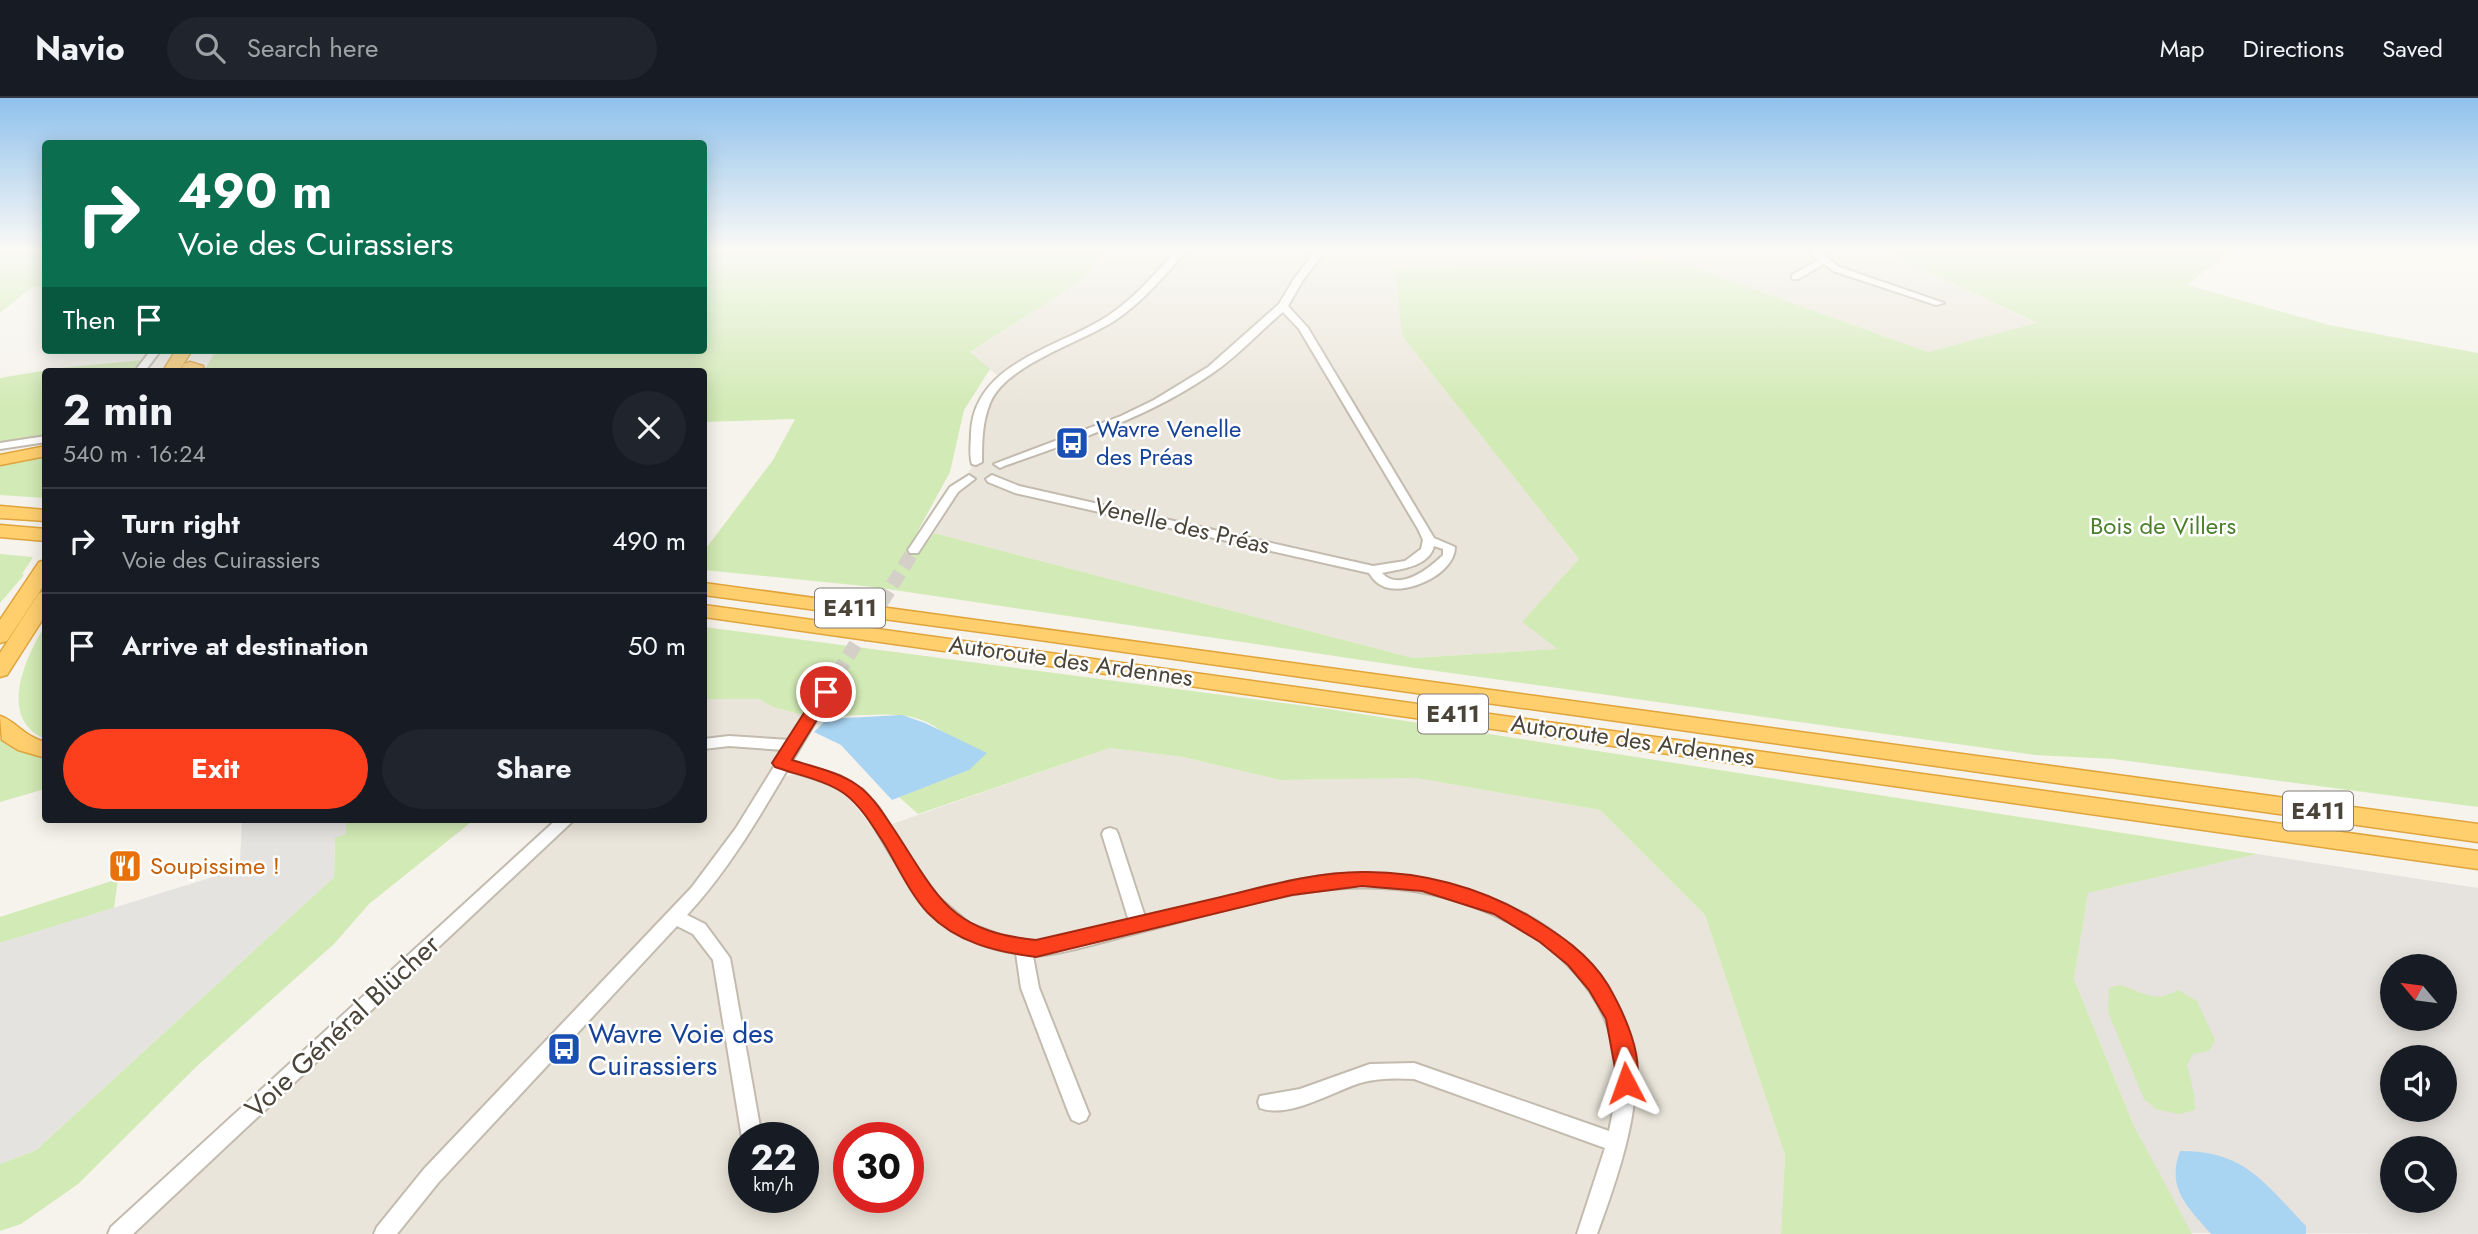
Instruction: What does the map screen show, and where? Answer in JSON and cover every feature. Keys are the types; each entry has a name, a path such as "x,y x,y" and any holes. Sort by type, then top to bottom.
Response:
{"highway":[{"path":"0,460 42,452"},
{"path":"0,512 42,516"},
{"path":"0,531 42,536"},
{"path":"0,543 42,547"},
{"path":"0,613 24,584 42,571"},
{"path":"0,636 42,571"},
{"name":"Autoroute des Ardennes","path":"707,589 996,627 2478,833"},
{"path":"0,670 42,603"},
{"name":"Autoroute des Ardennes","path":"707,611 2478,860"},
{"path":"0,724 9,736 28,747 42,749"}],"street":[{"path":"976,462 975,441 979,410 985,397 997,383 1026,363 1097,328 1117,315 1130,302"},
{"path":"969,479 967,468 976,462 1000,464 1090,432 1158,402 1212,369 1285,302"},
{"name":"Venelle des Préas","path":"1283,306 1303,328 1429,540 1449,547 1449,556 1429,575 1399,584 1385,583 1373,570"},
{"path":"142,368 153,354"},
{"path":"0,446 42,440"},
{"path":"914,550 954,490 969,479 992,479 1002,469 1000,464"},
{"name":"Venelle des Préas","path":"992,479 1015,489 1373,570 1409,564 1427,551 1429,540"},
{"path":"384,1234 430,1176 676,917 734,844 826,692"},
{"path":"707,744 741,741 792,746"},
{"path":"781,763 833,780 852,790 874,814 934,906 951,922 979,937 1002,945 1036,948 1292,888 1345,880 1378,879 1422,884 1500,909 1547,937 1575,959 1596,984 1616,1018 1625,1057 1626,1083 1603,1189 1587,1234"},
{"name":"Voie Général Blücher","path":"118,1234 563,823"},
{"path":"1110,834 1139,925"},
{"path":"676,917 699,929 721,958 749,1122"},
{"path":"1024,947 1030,988 1079,1114"},
{"path":"1267,1102 1302,1097 1362,1073 1396,1069 1414,1071 1614,1142"}],"shaded area":[{"path":"1048,302 1399,302 1402,336 1579,559 1523,622 1559,649 1413,658 934,533 982,449 985,411 1006,382 969,353"},
{"path":"1790,302 1992,302 2038,324 1928,352"},
{"path":"732,697 759,699 773,707 803,715 766,778 779,779 801,772 827,784 846,795 875,830 1110,748 1183,757 1280,780 1416,778 1600,810 1705,915 1785,1155 1781,1234 131,1234 572,823 707,823 707,699"},
{"path":"242,823 346,823 346,834 335,838 334,877 36,1150 0,1164 0,943 232,871 240,862"},
{"path":"2257,854 2478,888 2478,1234 2190,1233 2134,1126 2074,979 2088,893"}],"green space":[{"path":"0,302 14,302 0,313"},
{"name":"Bois de Villers","path":"707,302 1048,302 970,352 990,369 964,410 950,472 908,549 921,550 934,533 1413,658 1558,649 1522,622 1579,559 1402,336 1399,302 1790,302 1928,352 2037,323 1992,302 2247,302 2329,325 2478,353 2478,807 2113,759 2035,755 1415,668 874,587 707,570 707,547 773,460 795,419 707,422 707,368 206,368 214,354 707,354"},
{"path":"143,360 137,368 60,368"},
{"path":"42,371 42,437 0,444 0,378"},
{"path":"42,456 42,498 0,495 0,464"},
{"path":"0,554 33,557 22,574 24,575 0,603"},
{"path":"707,627 1329,709 2257,854 2088,893 2074,979 2134,1126 2192,1234 1781,1234 1785,1155 1705,915 1600,810 1416,778 1280,780 1183,757 1110,748 918,814 899,797 969,770 944,734 932,724 902,716 824,714 834,692 818,689 803,715 773,707 759,699 707,699"},
{"path":"42,631 42,737 31,730 23,719 19,705 23,673"},
{"path":"0,739 14,748 42,756 42,790 0,802"},
{"path":"346,823 470,823 369,904 334,944 197,1066 78,1184 21,1224 0,1231 0,1164 36,1150 334,877 335,837 346,833"},
{"path":"118,879 114,908 0,943 0,917"},
{"path":"2120,985 2155,996 2178,990 2197,1001 2215,1040 2209,1051 2193,1054 2187,1065 2195,1110 2179,1114 2156,1109 2144,1099 2108,1012 2109,988"}],"water":[{"path":"902,715 987,753 969,770 892,800 841,745 814,732 827,719"},
{"path":"2180,1151 2203,1152 2222,1157 2252,1172 2306,1226 2306,1234 2211,1234 2187,1206 2178,1187 2176,1164"}],"tunnel":[{"path":"826,692 914,550"}],"place":[{"name":"Wavre Venelle des Préas","path":"1072,443"},
{"name":"Soupissime !","path":"125,866"},
{"name":"Wavre Voie des Cuirassiers","path":"564,1049"}],"route":[{"path":"826,692 781,763 833,780 852,790 874,814 934,906 951,922 979,937 1002,945 1036,948 1086,939 1292,888 1362,879 1422,884 1482,901 1515,916 1562,947 1575,959 1596,984 1616,1018 1625,1057 1626,1083"}]}
